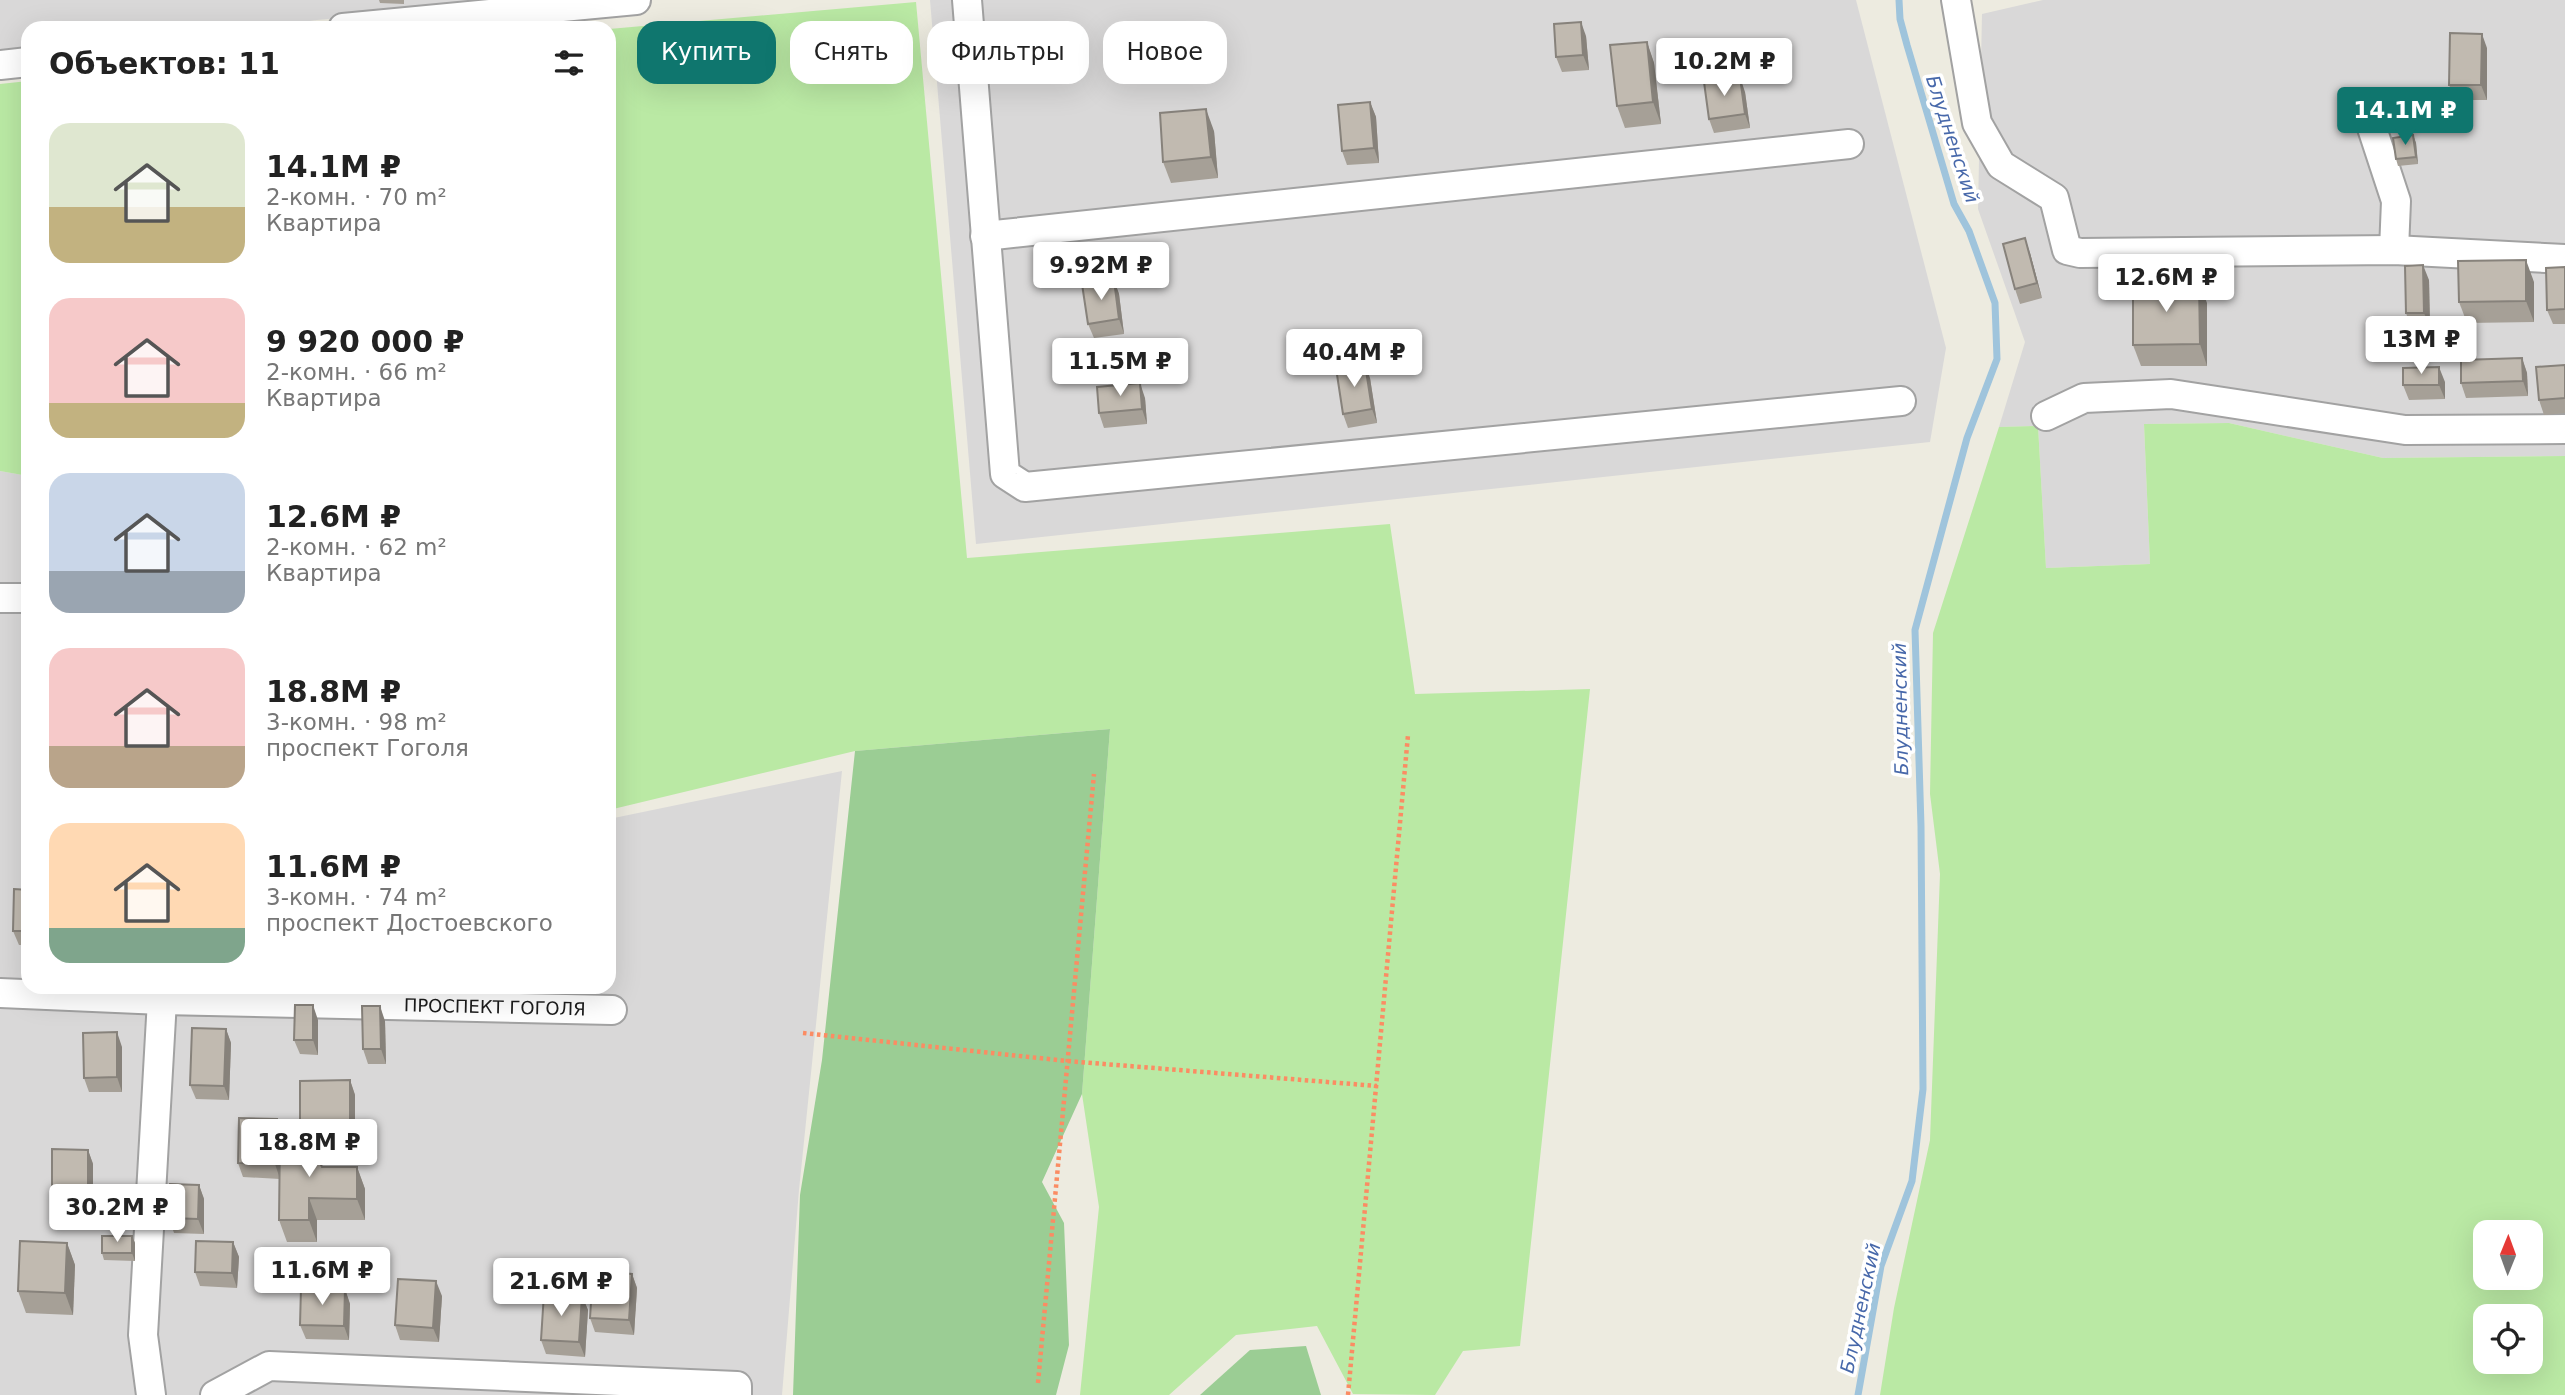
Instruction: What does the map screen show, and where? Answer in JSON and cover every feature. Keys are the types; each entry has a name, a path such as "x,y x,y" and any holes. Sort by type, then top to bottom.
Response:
{"street":[{"path":"416,21 636,0"},
{"path":"967,0 1004,474 1025,487 1901,401"},
{"path":"1956,0 1977,123 2001,165 2054,198 2067,250 2080,253 2204,254 2395,250 2565,259"},
{"path":"0,65 21,63"},
{"path":"2371,125 2396,201 2395,250"},
{"path":"985,236 1849,144"},
{"path":"2046,416 2084,398 2171,394 2405,430 2565,429"},
{"path":"0,597 21,598"},
{"name":"ПРОСПЕКТ ГОГОЛЯ","path":"0,993 21,994"},
{"name":"ПРОСПЕКТ ГОГОЛЯ","path":"23,994 162,1000 612,1010"},
{"path":"151,1395 143,1335 162,1000"},
{"path":"215,1395 269,1366 737,1391"}],"path":[{"path":"1348,1395 1408,734"},
{"path":"1038,1383 1094,774"},
{"path":"803,1033 1067,1061 1377,1086"}],"shaded area":[{"path":"0,0 535,0 310,21 21,21 21,56 0,57"},
{"path":"930,0 1856,0 1946,348 1930,442 976,544 937,84 1089,84 1089,21 932,21"},
{"path":"2043,0 2565,0 2565,456 2383,458 2229,423 2144,424 2150,564 2046,568 2038,426 1999,427 2025,342 1978,209 1982,14"},
{"path":"0,471 21,475 21,994 616,994 616,818 842,771 799,1190 782,1395 0,1395"}],"green space":[{"path":"916,2 967,558 1390,524 1415,694 1590,689 1520,1346 1463,1351 1435,1395 1353,1394 1317,1326 1236,1335 1169,1395 1080,1395 1099,1207 1082,1094 1110,729 855,751 616,808 616,28 637,27 637,84 776,84 776,21 700,21"},
{"path":"21,82 21,475 0,471 0,84"},
{"path":"2229,423 2383,458 2565,456 2565,1395 1880,1395 1894,1308 1930,1140 1940,874 1930,794 1933,633 1999,427 2038,426 2046,568 2150,564 2144,424"},
{"path":"1110,729 1082,1094 1042,1182 1064,1223 1069,1345 1056,1395 793,1395 800,1195 822,1060 855,751"},
{"path":"1306,1346 1321,1395 1200,1395 1250,1350"}],"building":[{"path":"1581,22 1583,55 1556,57 1554,24"},
{"path":"2450,33 2482,34 2481,85 2449,85"},
{"path":"1647,42 1653,102 1617,106 1610,45"},
{"path":"1740,77 1745,114 1709,119 1704,82"},
{"path":"1370,102 1374,148 1342,151 1338,105"},
{"path":"1206,109 1211,157 1163,162 1160,113"},
{"path":"2413,135 2416,157 2396,159 2393,138"},
{"path":"2025,238 2037,283 2015,289 2003,244"},
{"path":"2526,260 2526,301 2459,302 2458,261"},
{"path":"2423,265 2424,313 2406,313 2405,266"},
{"path":"2565,267 2565,309 2547,310 2546,268"},
{"path":"1114,280 1119,319 1088,324 1082,284"},
{"path":"2199,282 2200,344 2133,345 2133,283"},
{"path":"2522,358 2523,381 2461,383 2461,360"},
{"path":"1365,364 1372,409 1343,414 1336,368"},
{"path":"2565,365 2565,398 2539,400 2536,367"},
{"path":"2439,367 2439,385 2403,385 2403,368"},
{"path":"1140,383 1142,409 1099,413 1097,387"},
{"path":"14,889 21,890 21,931 13,931"},
{"path":"295,1005 313,1005 313,1040 294,1040"},
{"path":"362,1006 380,1006 381,1049 363,1049"},
{"path":"192,1028 226,1029 224,1086 190,1085"},
{"path":"117,1032 117,1077 84,1078 83,1033"},
{"path":"350,1080 350,1122 300,1123 300,1081"},
{"path":"239,1118 277,1119 275,1164 238,1163"},
{"path":"280,1136 308,1136 322,1167 357,1167 357,1199 309,1198 309,1220 279,1220"},
{"path":"52,1149 88,1150 88,1192 52,1192"},
{"path":"170,1184 199,1185 198,1219 169,1218"},
{"path":"102,1236 132,1236 132,1253 102,1253"},
{"path":"20,1241 67,1243 65,1293 18,1291"},
{"path":"196,1241 233,1242 232,1273 195,1272"},
{"path":"593,1271 632,1274 629,1320 590,1318"},
{"path":"398,1279 436,1281 433,1328 395,1325"},
{"path":"301,1288 345,1289 344,1326 300,1325"},
{"path":"544,1293 582,1296 579,1342 541,1340"}],"waterway":[{"name":"Блудненский","path":"1858,1395 1881,1266 1912,1181 1923,1089 1921,826 1915,630 1967,438 1997,359 1995,303 1969,231 1954,204 1907,45 1900,19 1899,0"}]}
